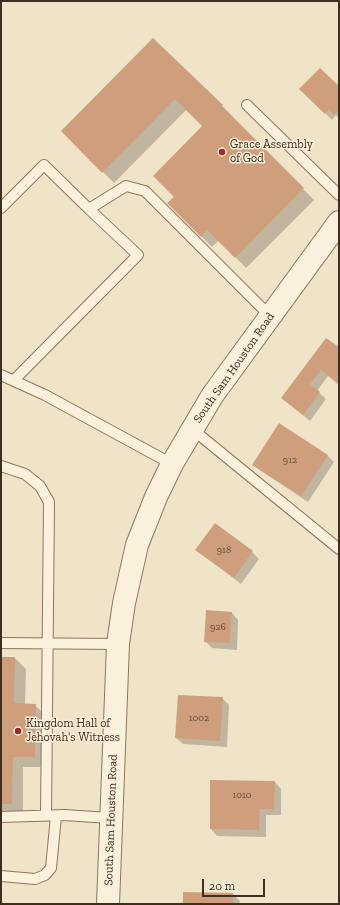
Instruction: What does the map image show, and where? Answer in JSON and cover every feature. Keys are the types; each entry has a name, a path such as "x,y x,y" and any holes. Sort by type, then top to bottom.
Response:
{"street":[{"name":"South Sam Houston Road","path":"108,904 110,818 118,644 124,603 137,545 156,497 172,464 212,396 339,222"}],"lane":[{"path":"248,105 339,194"},
{"path":"1,208 44,165 138,255 14,380"},
{"path":"89,209 126,186 145,191 270,316"},
{"path":"1,375 14,380 117,433 172,464"},
{"path":"192,429 339,549"},
{"path":"1,466 25,474 40,486 49,502 48,643 51,816 51,868 45,875 35,879 1,876"},
{"path":"1,643 118,644"},
{"path":"1,817 51,816 110,818"}],"building":[{"name":"Grace Assembly of God","path":"153,38 223,105 222,106 304,188 235,258 207,230 201,237 167,203 174,197 153,176 202,126 175,99 102,173 61,131"},
{"path":"320,68 339,86 339,110 334,115 329,109 325,114 299,89"},
{"path":"326,338 339,347 339,384 321,370 310,384 320,392 303,415 281,398"},
{"path":"279,423 328,455 301,496 252,465"},
{"path":"215,523 253,551 234,578 195,550"},
{"path":"206,610 232,612 230,643 204,642"},
{"name":"Kingdom Hall of Jehovah's Witness","path":"1,657 15,657 14,703 36,704 35,757 13,757 12,804 1,804"},
{"path":"178,695 223,697 220,741 175,738"},
{"path":"210,780 275,781 274,809 260,809 259,830 210,829"},
{"path":"183,892 233,893 233,904 183,904"}],"place":[{"name":"Grace Assembly of God","path":"222,152"},
{"name":"Kingdom Hall of Jehovah's Witness","path":"18,731"}]}
